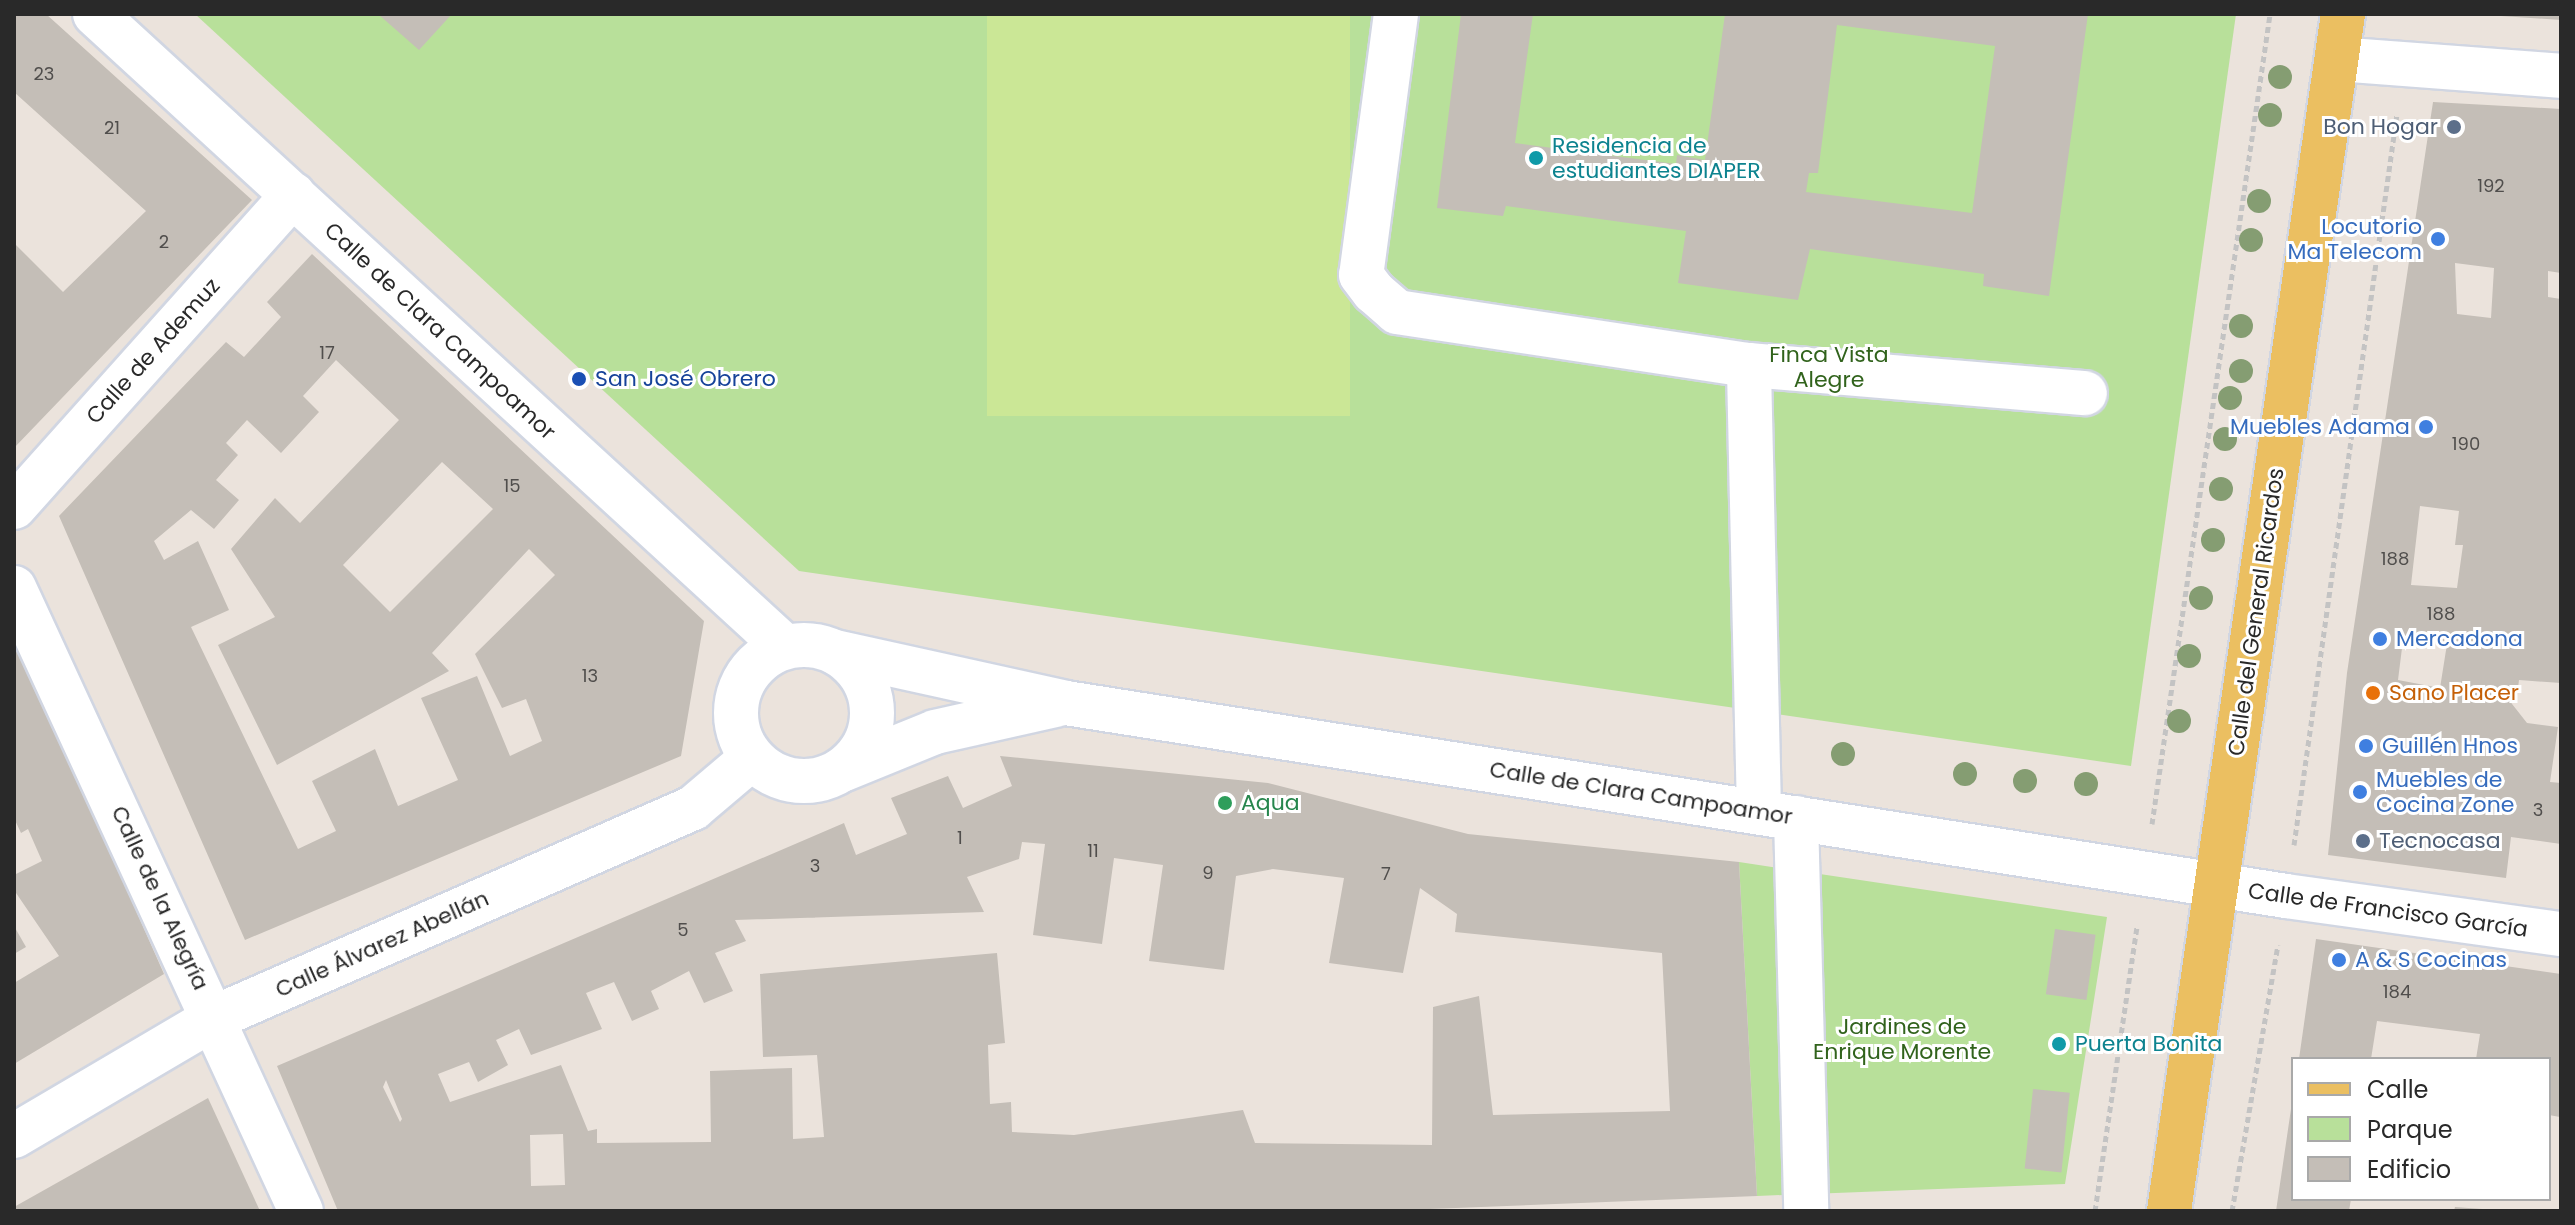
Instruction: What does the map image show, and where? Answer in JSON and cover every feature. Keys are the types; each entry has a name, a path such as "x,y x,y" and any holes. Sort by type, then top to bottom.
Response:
{"main road":[{"name":"Calle del General Ricardos","path":"2169,1211 2343,14"}],"street":[{"name":"Calle de Clara Campoamor","path":"95,14 785,647"},
{"path":"1396,14 1361,275 1374,292 1397,312 1749,365 2085,393"},
{"path":"2337,59 2561,76"},
{"name":"Calle de Ademuz","path":"14,507 293,195"},
{"path":"1749,365 1806,1211"},
{"name":"Calle de la Alegría","path":"14,588 216,1017 301,1211"},
{"path":"811,645 835,652 857,670 870,694 872,722 863,748 844,769 821,779 796,781 772,774 752,758 738,734 735,707 743,681 761,660 785,647 811,645"},
{"name":"Calle de Clara Campoamor","path":"835,652 1066,703 2216,885"},
{"name":"Calle de Clara Campoamor","path":"844,769 935,732 1066,703"},
{"name":"Calle Álvarez Abellán","path":"14,1136 216,1017 693,808 752,758"},
{"name":"Calle de Francisco García","path":"2216,885 2561,934"}],"path":[{"path":"2095,1211 2270,14"},
{"path":"2293,850 2399,100"},
{"path":"2232,1211 2279,939"}],"green space":[{"name":"Finca Vista Alegre","path":"195,14 2236,14 2131,766 799,571"},
{"path":"987,14 1350,14 1350,416 987,416"},
{"name":"Jardines de Enrique Morente","path":"1739,862 2107,917 2065,1184 1757,1196"}],"building":[{"path":"14,14 46,14 252,200 14,448 14,243 63,292 146,211 14,92"},
{"path":"378,14 452,14 419,50"},
{"name":"Residencia de estudiantes DIAPER","path":"1461,14 1533,14 1515,143 1676,164 1677,155 1705,160 1725,14 2088,14 2049,296 1983,286 1984,274 1810,249 1798,300 1678,283 1686,231 1506,206 1503,216 1437,208","holes":["1837,25 1995,46 1972,213 1806,192 1809,173 1818,173"]},
{"path":"2561,14 2561,20 2501,16"},
{"path":"2433,102 2561,109 2561,273 2548,271 2548,297 2561,299 2561,683 2519,680 2517,696 2505,695 2527,723 2558,727 2550,782 2561,783 2561,844 2511,837 2506,878 2328,855 2347,673","holes":["2455,263 2494,268 2491,318 2457,314","2420,506 2459,511 2455,545 2463,545 2457,588 2411,585","2403,640 2447,644 2440,688 2398,680"]},
{"path":"312,254 704,621 681,756 245,940 59,516 226,342 244,357 281,317 267,302","holes":["336,360 399,420 300,523 275,498 231,549 275,617 218,645 277,765 449,671 432,653 529,549 555,575 475,654 502,708 526,699 542,741 510,756 477,676 421,698 458,780 398,806 375,749 312,781 336,831 298,849 191,627 229,610 198,541 164,560 154,541 191,510 214,529 239,500 216,480 238,455 226,443 247,420 281,453 319,412 303,396","442,462 493,509 390,612 343,565"]},
{"path":"14,634 164,974 14,1064 14,983 59,956 14,890 14,875 42,861 28,829 21,833 14,818"},
{"path":"1000,756 1268,783 1468,834 1739,862 1757,1196 1379,1211 338,1211 277,1066 844,823 856,855 907,834 891,798 948,776 963,808 1012,786","holes":["1022,842 1045,844 1033,935 1102,944 1114,858 1163,865 1149,961 1224,970 1236,876 1273,869 1344,878 1329,963 1403,973 1420,888 1457,914 1455,932 1662,953 1670,1111 1493,1115 1479,996 1433,1007 1432,1145 1255,1143 1243,1110 1074,1135 1012,1132 1011,1102 990,1104 988,1045 1005,1043 997,953 760,974 763,1057 817,1055 824,1137 793,1139 792,1068 710,1071 711,1142 597,1143 597,1129 588,1131 561,1065 450,1102 438,1074 469,1062 478,1082 508,1065 496,1040 519,1029 531,1055 602,1029 586,993 614,982 632,1021 659,1009 651,991 689,971 704,1003 733,991 715,953 746,941 735,920 984,912 967,877 1019,859","386,1080 402,1119 400,1122 383,1087","563,1134 565,1185 531,1186 530,1135"]},
{"path":"14,926 26,947 14,954"},
{"path":"2055,929 2096,935 2086,1000 2046,994"},
{"path":"2316,939 2561,974 2560,1117 2551,1115 2551,1057 2476,1057 2480,1034 2377,1021 2371,1057 2299,1057"},
{"path":"2033,1089 2070,1093 2061,1172 2025,1169"},
{"path":"208,1098 260,1211 14,1211 14,1207"},
{"path":"2291,1109 2291,1201 2351,1201 2349,1211 2276,1211"},
{"path":"2455,1207 2482,1209 2482,1211 2454,1211"}],"place":[{"name":"Bon Hogar","path":"2454,127"},
{"name":"Residencia de estudiantes DIAPER","path":"1536,158"},
{"name":"Locutorio Ma Telecom","path":"2438,239"},
{"name":"San José Obrero","path":"579,379"},
{"name":"Muebles Adama","path":"2426,427"},
{"name":"Mercadona","path":"2380,639"},
{"name":"Sano Placer","path":"2373,693"},
{"name":"Guillén Hnos","path":"2366,746"},
{"name":"Muebles de Cocina Zone","path":"2360,792"},
{"name":"Aqua","path":"1225,803"},
{"name":"Tecnocasa","path":"2363,841"},
{"name":"A & S Cocinas","path":"2339,960"},
{"name":"Puerta Bonita","path":"2059,1044"}]}
